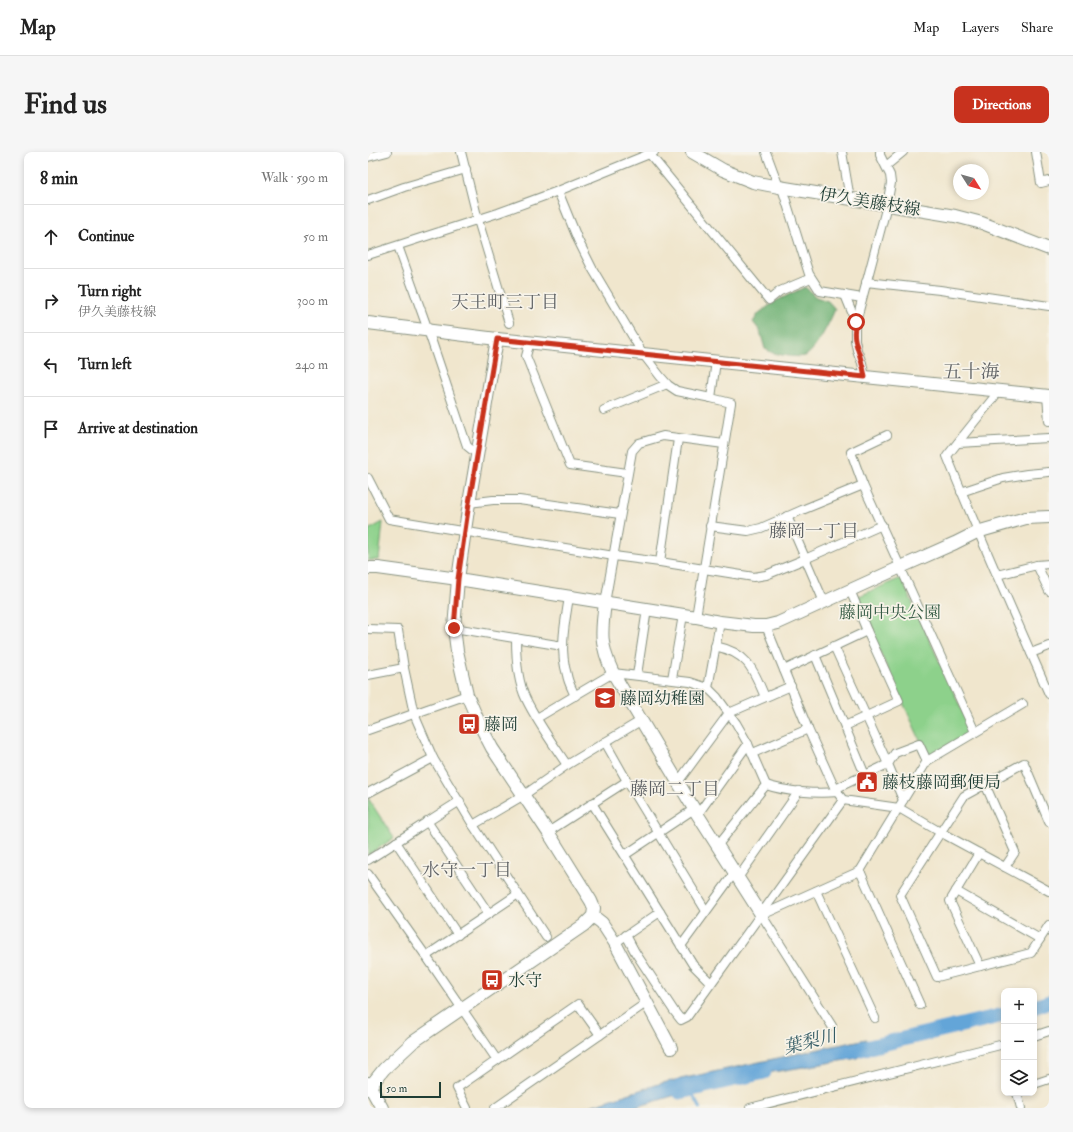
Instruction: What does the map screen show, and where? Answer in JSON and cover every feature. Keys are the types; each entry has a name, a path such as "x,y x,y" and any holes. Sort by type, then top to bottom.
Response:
{"street":[{"path":"368,157 387,152"},
{"path":"461,152 478,220 509,323"},
{"name":"伊久美藤枝線","path":"692,152 723,170 753,182 780,188 955,216 982,223 1049,249"},
{"path":"766,152 811,278 820,291 862,298"},
{"path":"842,152 850,199"},
{"path":"865,377 855,340 855,326 887,205 891,182 890,175 880,152"},
{"path":"886,166 903,152"},
{"path":"1036,152 1041,183 1049,181"},
{"path":"368,255 478,220 558,191 651,153 769,300 780,291 811,278"},
{"path":"368,200 466,169"},
{"path":"558,191 578,240 592,268 644,354 666,384 677,390 731,403 696,617"},
{"path":"398,246 467,446 478,455"},
{"path":"866,282 940,290 1049,306"},
{"path":"845,296 856,322"},
{"path":"368,323 497,339 1048,396 1049,421"},
{"path":"382,1108 369,1086 384,1069 413,1042 584,925 593,916 594,908 591,901 548,832 492,748 480,725 467,695 457,651 454,628 458,579 469,503 497,339"},
{"path":"530,342 526,356 570,465 627,473"},
{"path":"711,398 716,361"},
{"path":"604,410 666,384"},
{"path":"999,391 947,456 978,532 1049,694"},
{"path":"887,435 851,452 864,485 975,732"},
{"path":"724,444 663,436 639,443 632,451 605,603 602,638 605,651 614,673 678,782 832,1026"},
{"path":"958,443 1049,438"},
{"path":"660,562 678,439"},
{"path":"961,492 1003,478 1049,472"},
{"path":"368,478 389,519 614,556 754,577 766,575 806,559 882,525"},
{"path":"710,526 748,531 761,528 864,485"},
{"path":"469,503 493,500 518,500 620,514"},
{"path":"787,516 824,602"},
{"path":"368,568 378,568 458,579 720,622 766,626 778,624 850,590 955,544 978,532 1026,518 1049,517"},
{"path":"997,575 1037,565 1049,564"},
{"path":"1037,565 1049,591"},
{"path":"845,726 899,701 850,590"},
{"path":"569,597 564,626 563,646 567,677 575,696"},
{"path":"637,675 646,610"},
{"path":"672,679 683,615"},
{"path":"708,688 720,622"},
{"path":"766,626 808,730 838,794"},
{"path":"454,628 563,646"},
{"path":"368,629 398,630 404,668 414,714 433,758 473,825 546,937"},
{"path":"784,670 867,631"},
{"path":"516,638 520,680 525,698 567,765"},
{"path":"715,646 727,648 742,657 750,665 765,697"},
{"path":"834,646 903,800"},
{"path":"1031,653 1049,646"},
{"path":"814,655 865,775"},
{"path":"368,675 404,668"},
{"path":"537,718 614,673 690,682 708,688 729,713 748,744 766,785"},
{"path":"678,782 729,713 791,686"},
{"path":"368,730 467,695"},
{"path":"761,915 860,871 927,760 1023,704"},
{"path":"473,825 524,795 567,765 642,720"},
{"path":"753,754 808,730"},
{"path":"605,742 706,911"},
{"path":"625,855 659,832 696,811 748,744"},
{"path":"626,935 635,952 674,1011 681,1020 687,1017 761,915 838,794 865,775 888,764 895,753 919,744 927,760"},
{"path":"368,793 433,758"},
{"path":"1049,822 1024,763 964,796 900,895 937,977 1031,953 1049,925"},
{"path":"548,832 627,781"},
{"path":"985,784 1015,852 1005,868"},
{"path":"766,785 799,791 838,794 899,808 1049,891"},
{"path":"717,846 766,785"},
{"path":"681,946 706,911 736,875 799,791"},
{"path":"368,860 460,801"},
{"path":"592,803 693,965 711,983"},
{"path":"427,821 489,914"},
{"path":"396,842 458,935"},
{"path":"979,853 950,901 980,966"},
{"path":"860,871 920,1005"},
{"path":"368,874 497,1060"},
{"path":"816,891 875,1018"},
{"path":"956,891 1040,939"},
{"path":"426,956 518,894"},
{"path":"615,943 660,912"},
{"path":"593,916 602,923 615,943 671,1048"},
{"path":"495,1108 646,1003"},
{"path":"467,1108 456,1088 578,1004 600,1035"},
{"path":"1037,1035 1049,1031"},
{"path":"750,1108 864,1078 1001,1045"},
{"path":"1037,1083 1049,1079"},
{"path":"1018,1096 1021,1108"}],"green space":[{"path":"805,287 816,297 828,301 835,309 826,328 813,349 803,357 772,353 765,349 760,331 753,322 759,313 776,301"},
{"path":"383,522 379,560 368,560 368,530"},
{"name":"藤岡中央公園","path":"901,578 970,728 968,734 932,756 927,755 856,600 857,597"},
{"path":"368,798 394,838 368,855"}],"water":[{"path":"866,1039 858,1058 755,1075 699,1088 633,1108 584,1108 662,1083"}],"waterway":[{"name":"葉梨川","path":"1037,1006 1049,1002"},
{"name":"葉梨川","path":"844,1053 1001,1016"},
{"name":"葉梨川","path":"680,1092 764,1072"},
{"path":"690,1090 700,1108"}],"place":[{"name":"藤岡幼稚園","path":"605,698"},
{"name":"藤岡","path":"469,724"},
{"name":"藤枝藤岡郵便局","path":"867,782"},
{"name":"水守","path":"492,980"}],"district":[{"name":"天王町三丁目","path":"505,302"},
{"name":"五十海","path":"971,372"},
{"name":"藤岡一丁目","path":"814,531"},
{"name":"藤岡二丁目","path":"675,789"},
{"name":"水守一丁目","path":"467,870"}],"route":[{"path":"454,628 458,579 469,503 497,339 865,377 855,340 856,322"}]}
